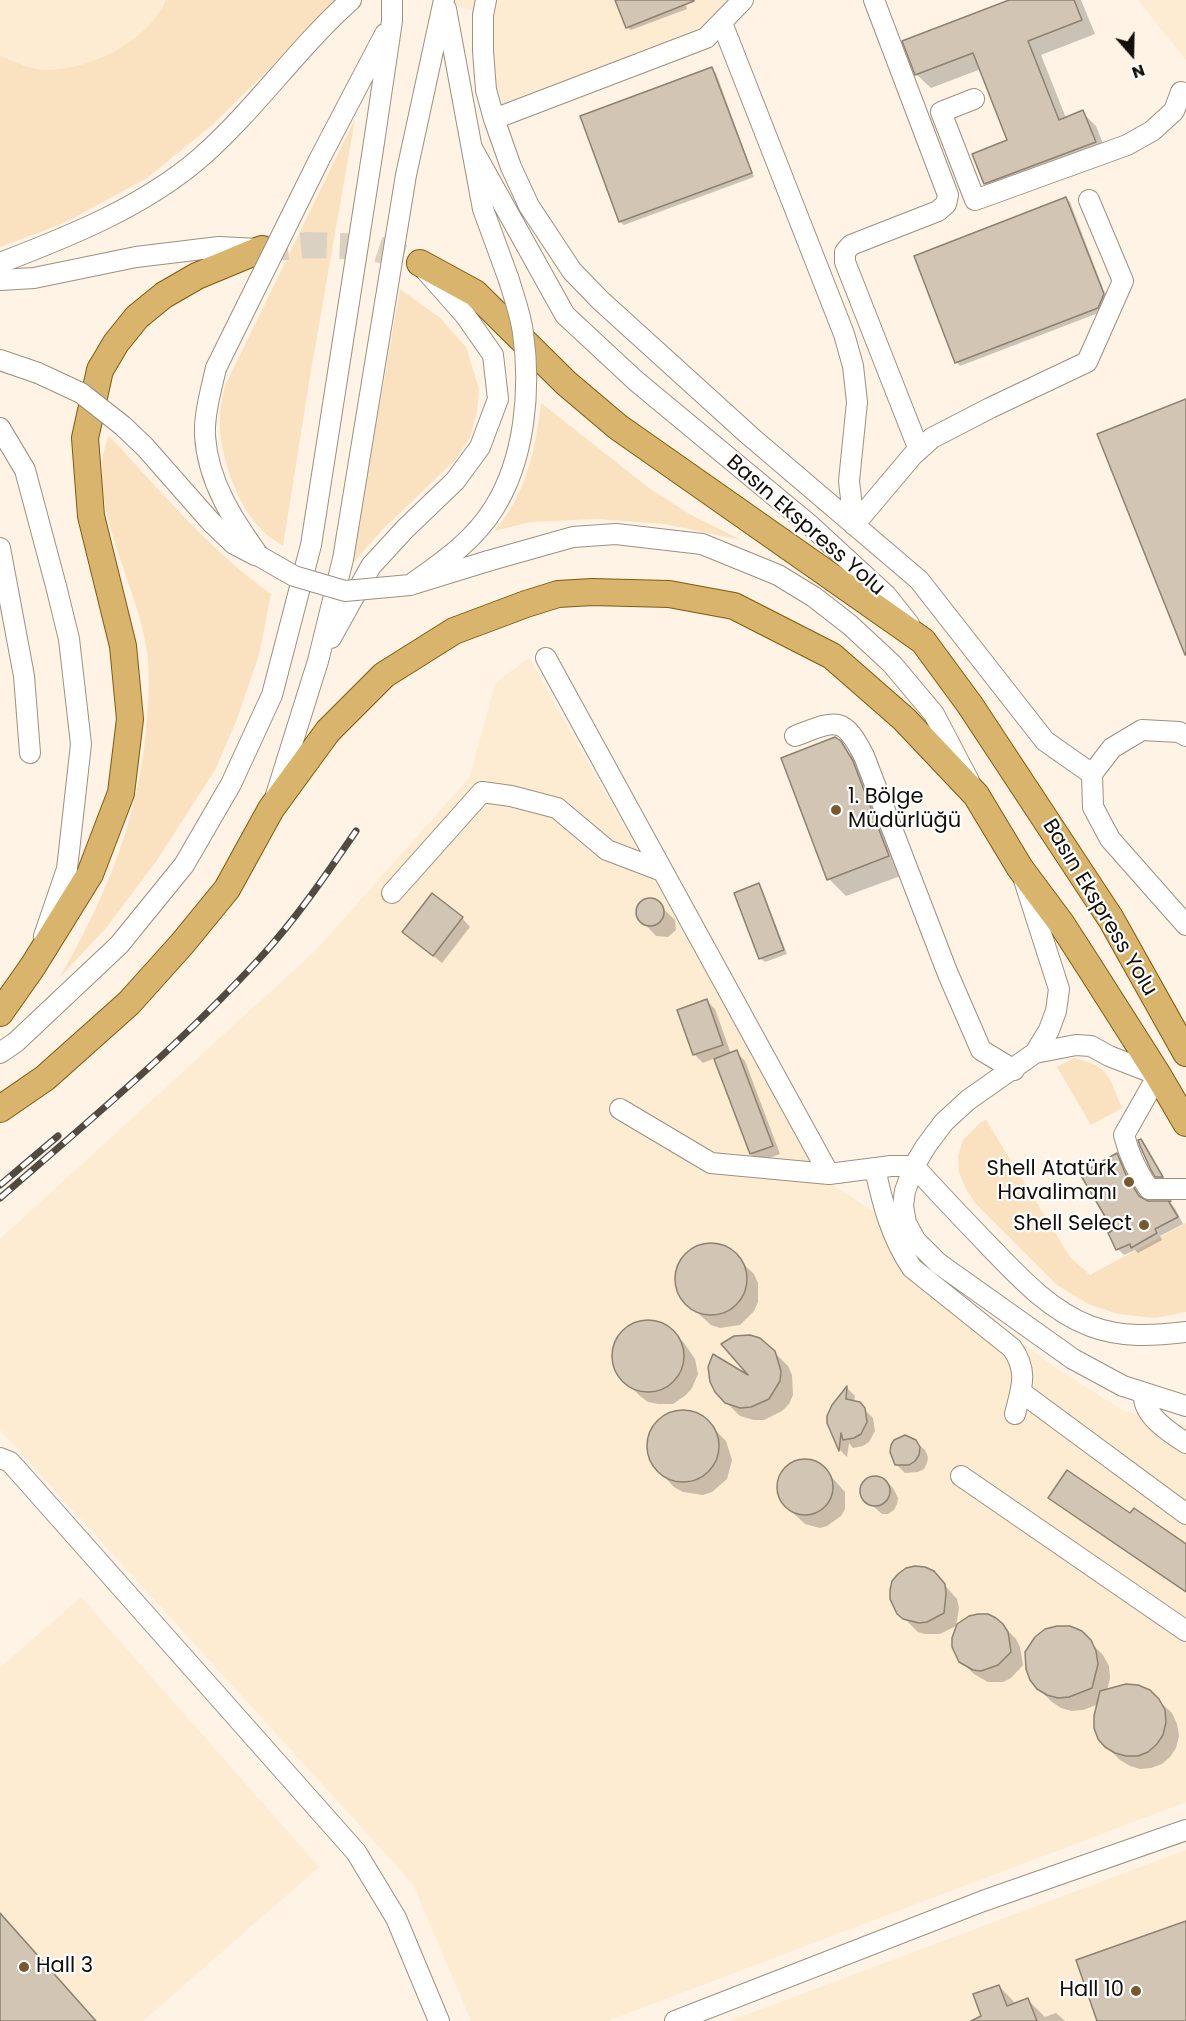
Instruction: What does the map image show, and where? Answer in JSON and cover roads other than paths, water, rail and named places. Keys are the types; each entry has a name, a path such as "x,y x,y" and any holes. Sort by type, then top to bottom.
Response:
{"main road":[{"path":"0,1013 33,966 90,874 121,793 130,719 123,646 91,516 85,438 100,370 116,342 137,317 164,295 197,276 261,249"},
{"path":"420,263 475,293 566,383 618,427 923,641"},
{"name":"Basın Ekspress Yolu","path":"0,1109 45,1078 129,1003 182,944 227,889 271,809 328,731 384,675 454,632 558,594 592,592 669,594 734,606 832,656 904,719 976,795 1020,868 1061,923 1186,1123"},
{"name":"Basın Ekspress Yolu","path":"923,641 970,705 1111,919 1186,1053"}],"street":[{"path":"0,263 104,221 143,199 200,158 269,88 335,14 351,0"},
{"path":"0,1053 16,1042 119,945 184,865 231,784 272,695 311,545 392,21 392,0"},
{"path":"410,585 451,557 494,508 510,475 519,444 526,368 523,332 509,280 483,209 444,0"},
{"path":"271,809 318,661 343,559 406,175 444,0"},
{"path":"486,0 483,15 483,51 486,90 494,119 529,206 572,271 600,300 733,420 919,580 1045,741 1092,774"},
{"path":"494,119 706,39 743,0"},
{"path":"874,0 948,195 946,204 938,211 851,245 845,252 844,262 919,450"},
{"path":"259,556 233,520 219,492 210,466 205,436 208,402 216,368 319,160 392,21"},
{"path":"722,23 844,334 853,366 857,402 849,481 854,525"},
{"path":"974,99 941,112 975,200 1127,145 1152,131 1174,111 1181,92"},
{"name":"Basın Ekspress Yolu","path":"472,148 565,315 636,381 811,526 886,595 923,641"},
{"path":"854,525 932,438 1087,362 1123,281 1089,200"},
{"path":"0,280 34,278 136,257 219,247 261,249"},
{"path":"318,661 371,566 405,529 455,481 480,447 498,399 493,355 465,315 420,263"},
{"path":"0,360 38,373 81,393 123,426 234,544 294,576 345,591 410,585 573,537 616,534 702,544 778,576 814,597 850,625 892,664 934,714 976,795"},
{"path":"0,428 25,470 56,586 69,639 81,744 67,869 33,966"},
{"path":"0,549 24,676 30,753"},
{"path":"546,658 829,1174"},
{"path":"795,736 820,726 836,724 847,728 855,737 948,974 981,1050 1014,1070"},
{"path":"1186,736 1179,732 1142,730 1112,748 1092,774 1093,807 1110,839 1186,926"},
{"path":"392,893 482,792 511,796 557,808 608,850 662,872"},
{"path":"1020,868 1059,989 1050,1030 1035,1053 1014,1070 968,1100 944,1122 914,1166 905,1191 903,1206 906,1223 916,1241 938,1263 1073,1359 1102,1376 1144,1394 1186,1406"},
{"path":"1148,987 1186,1029"},
{"path":"1035,1053 1076,1045 1091,1046 1108,1056 1158,1075 1124,1135 1131,1159 1149,1189 1186,1189"},
{"path":"0,1120 45,1078"},
{"path":"620,1109 711,1163 829,1174 914,1166"},
{"path":"914,1166 1018,1275 1045,1300 1069,1317 1092,1327 1120,1333 1151,1336 1186,1332"},
{"path":"875,1168 888,1221 902,1254 912,1268 1012,1348 1022,1365 1023,1383 1015,1414"},
{"path":"1021,1392 1186,1514"},
{"path":"1144,1394 1144,1405 1149,1412 1186,1443"},
{"path":"0,1458 10,1462 356,1852 396,1918 439,2021"},
{"path":"961,1476 1186,1631"},
{"path":"675,2021 983,1901 1186,1830"}],"tunnel":[{"path":"262,249 308,245 372,247 420,263"}],"railway":[{"path":"0,1198 133,1082 230,990 286,928 356,831"},
{"path":"0,1185 58,1136"}],"place":[{"name":"1. Bölge Müdürlüğü","path":"836,810"},
{"name":"Shell Atatürk Havalimanı","path":"1129,1182"},
{"name":"Shell Select","path":"1144,1225"},
{"name":"Hall 3","path":"24,1967"},
{"name":"Hall 10","path":"1136,1991"}]}
